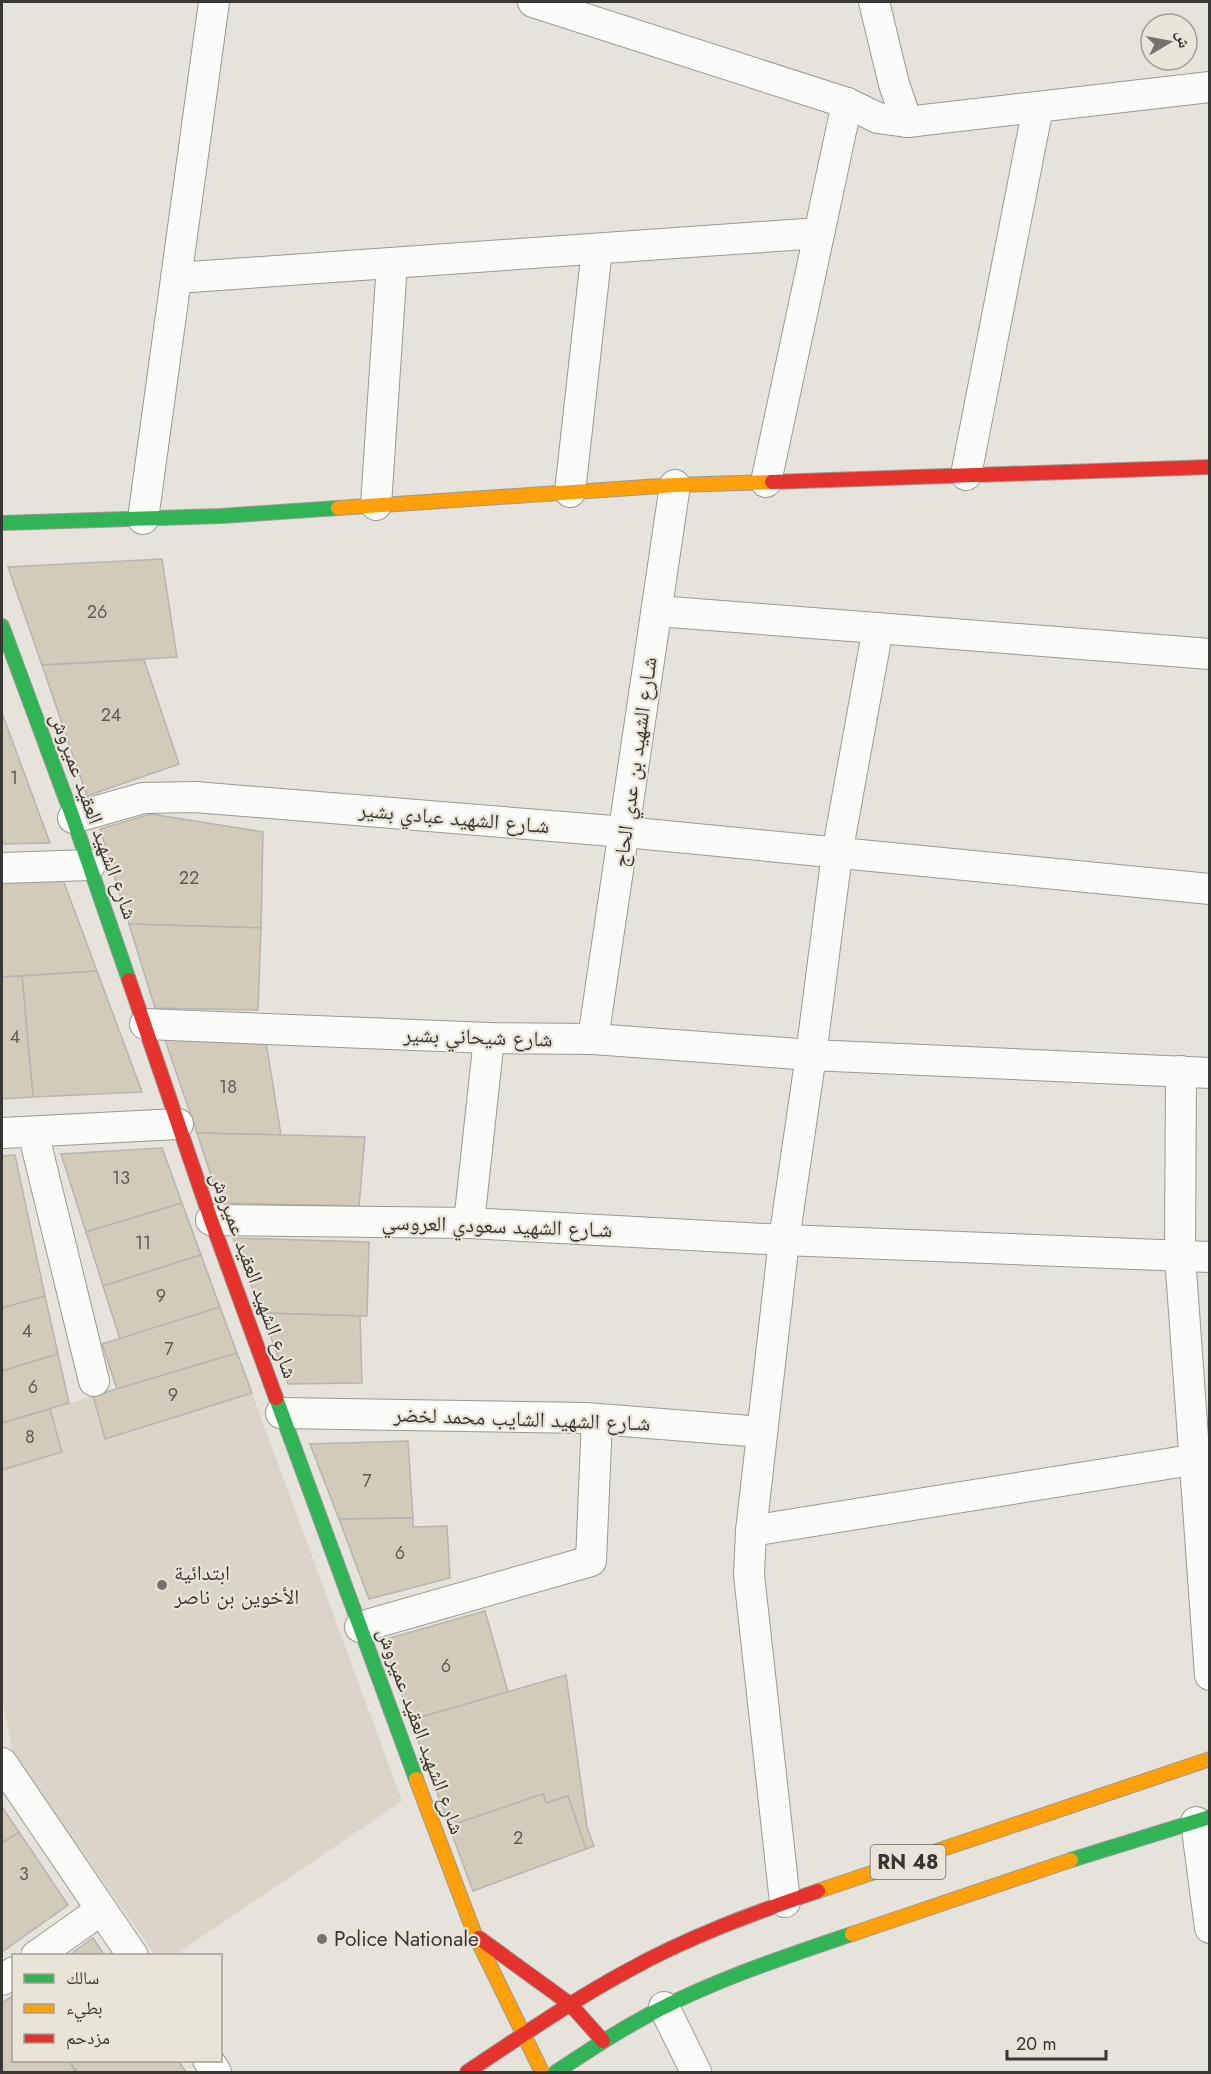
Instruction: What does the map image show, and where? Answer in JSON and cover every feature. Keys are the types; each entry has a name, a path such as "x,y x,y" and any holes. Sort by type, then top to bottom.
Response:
{"main road":[{"path":"2,523 143,519 675,485 1209,467"},
{"name":"شارع الشهيد العقيد عميروش","path":"2,626 90,865 211,1220 360,1627 475,1935 542,2073"},
{"name":"RN 48","path":"467,2073 570,2004 670,1949 785,1902 1209,1760"},
{"name":"RN 48","path":"556,2073 603,2041 664,2007 763,1964 1056,1864 1203,1820"},
{"path":"475,1935 570,2004 603,2041"}],"street":[{"path":"143,519 214,2"},
{"path":"533,2 561,6 847,103 878,118 907,122 1209,87"},
{"path":"874,2 894,84 907,122"},
{"path":"766,482 847,103"},
{"path":"966,475 1038,107"},
{"path":"176,278 819,233"},
{"path":"570,492 597,249"},
{"path":"376,505 392,263"},
{"name":"شـارع الشهيد بن عدي الحاج","path":"593,1039 675,485"},
{"path":"657,611 1209,654"},
{"path":"785,1902 749,1575 751,1531 784,1240 837,854 878,628"},
{"name":"شـارع الشهيد عبادي بشير","path":"73,818 143,798 195,797 625,832 1209,889"},
{"path":"2,868 90,865"},
{"name":"شارع شيحاني بشير","path":"145,1024 489,1038 593,1039 811,1055 1195,1072"},
{"path":"469,1223 489,1038"},
{"path":"1195,1072 1180,1256 1202,1457 1209,1675"},
{"path":"2,1133 178,1124"},
{"path":"33,1132 94,1381"},
{"name":"شـارع الشهيد سعودي العروسي","path":"211,1220 469,1223 784,1240 1209,1257"},
{"name":"شـارع الشهيد الشايب محمد لخضر","path":"281,1413 597,1419 762,1432"},
{"path":"360,1627 591,1561 597,1419"},
{"path":"751,1531 1202,1457"},
{"path":"2,1763 132,1954"},
{"path":"1203,1820 1209,1928"},
{"path":"39,1954 101,1910"},
{"path":"664,2007 696,2073"}],"shaded area":[{"name":"ابتدائية الأخوين بن ناصر","path":"252,1393 402,1801 176,1954 154,1954 13,1754 2,1700 2,1470 62,1452 50,1409 93,1396 105,1438"}],"building":[{"path":"162,559 177,657 42,665 8,567"},
{"path":"144,660 179,764 87,796 42,665"},
{"path":"2,713 50,843 2,844"},
{"path":"151,814 263,832 261,928 129,924 100,829"},
{"path":"62,877 97,971 2,977 2,880"},
{"path":"129,924 261,928 258,1010 155,1008"},
{"path":"97,971 142,1092 33,1097 22,976"},
{"path":"22,976 33,1097 2,1099 2,977"},
{"path":"164,1037 266,1042 281,1135 197,1133"},
{"path":"197,1133 365,1137 359,1206 220,1203"},
{"path":"162,1148 182,1203 86,1232 61,1154"},
{"path":"15,1155 45,1296 2,1308 2,1156"},
{"path":"182,1203 201,1255 103,1286 86,1232"},
{"path":"233,1238 369,1242 367,1316 262,1313"},
{"path":"201,1255 220,1307 120,1339 103,1286"},
{"path":"45,1296 58,1354 2,1371 2,1308"},
{"path":"220,1307 237,1353 117,1389 102,1344"},
{"path":"262,1313 360,1316 362,1383 288,1384"},
{"path":"237,1353 252,1393 105,1439 93,1396"},
{"path":"58,1354 69,1403 2,1423 2,1371"},
{"path":"50,1409 62,1452 2,1470 2,1423"},
{"path":"408,1441 413,1518 339,1519 310,1444"},
{"path":"413,1518 413,1527 447,1526 450,1578 369,1599 339,1519"},
{"path":"485,1611 508,1692 411,1720 383,1640"},
{"path":"566,1675 587,1827 594,1846 586,1849 568,1796 546,1803 543,1794 449,1826 411,1720"},
{"path":"543,1794 546,1803 568,1796 586,1849 473,1891 449,1826"},
{"path":"2,1807 19,1832 2,1843"},
{"path":"19,1832 68,1905 2,1952 2,1843"},
{"path":"93,1938 104,1954 71,1954"},
{"path":"12,1996 12,2062 69,2062 76,2072 2,2072 2,2003"},
{"path":"70,2062 179,2062 186,2072 77,2072"}],"traffic: fast":[{"path":"2,523 221,516 338,508"},
{"path":"2,626 73,818 129,980"},
{"path":"276,1398 416,1779"},
{"path":"1071,1860 1210,1817"},
{"path":"556,2072 624,2029 686,1996 741,1973 852,1934"}],"traffic: slow":[{"path":"338,508 675,485 772,482"},
{"path":"818,1891 1210,1759"},
{"path":"416,1779 475,1935 542,2072"},
{"path":"852,1934 1071,1860"}],"traffic: jam":[{"path":"772,482 1210,467"},
{"path":"129,980 211,1220 276,1398"},
{"path":"467,2072 567,2006 651,1958 722,1926 818,1891"},
{"path":"479,1938 570,2004 603,2041"}],"place":[{"name":"ابتدائية الأخوين بن ناصر","path":"162,1585"},
{"name":"Police Nationale","path":"322,1939"}]}
